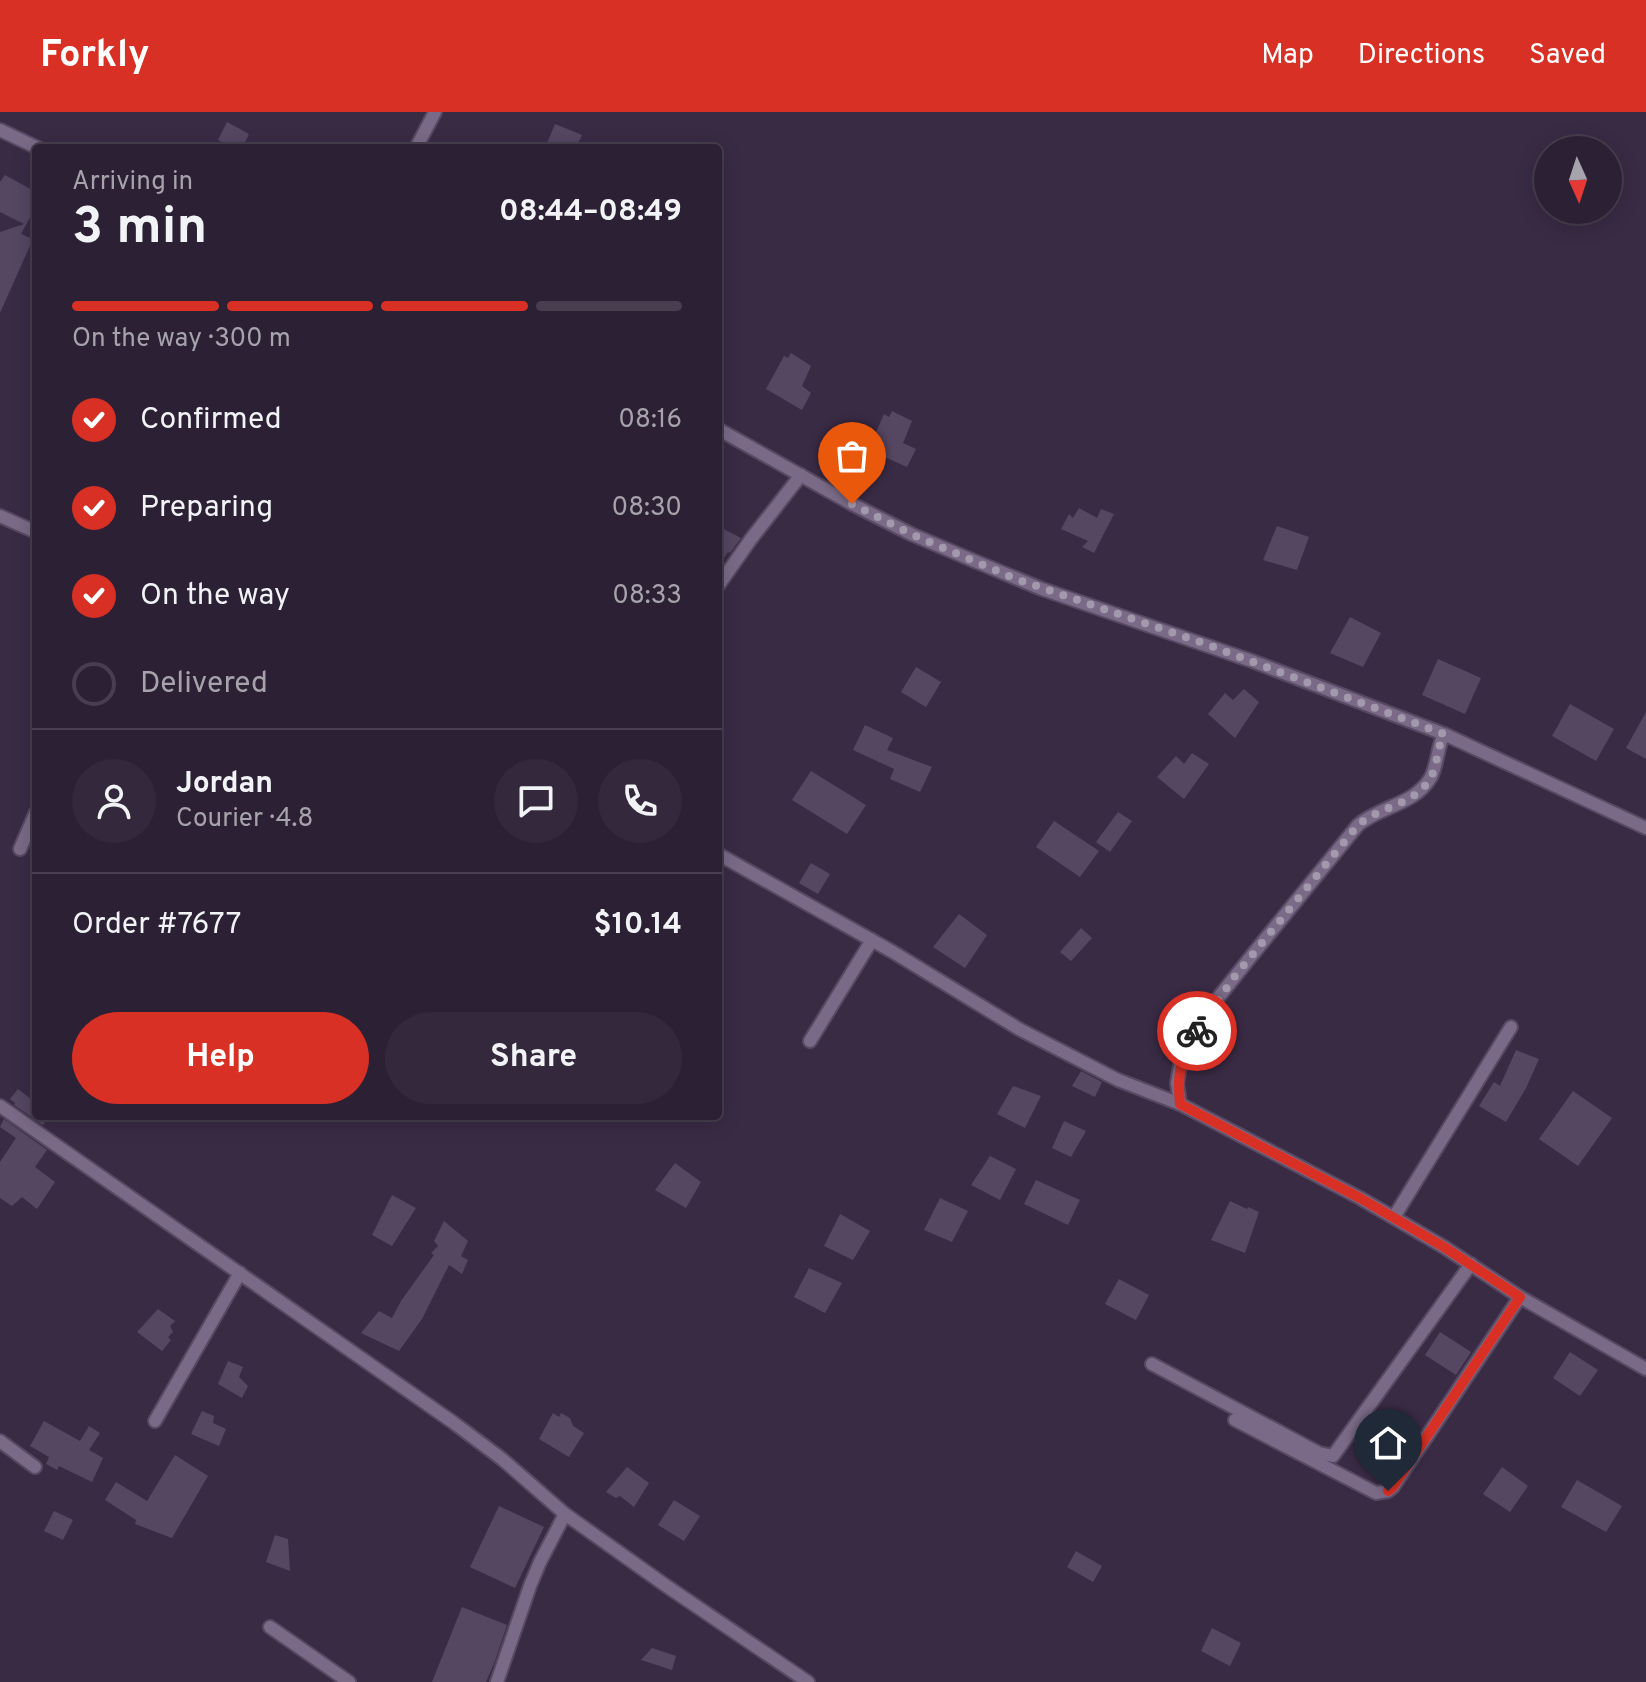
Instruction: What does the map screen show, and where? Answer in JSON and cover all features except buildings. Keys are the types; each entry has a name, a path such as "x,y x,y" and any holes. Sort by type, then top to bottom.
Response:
{"street":[{"path":"418,144 435,112"},
{"path":"0,130 32,145"},
{"path":"722,431 911,534 1016,579 1215,647 1444,734 1646,828"},
{"path":"722,580 801,475"},
{"path":"0,516 32,530"},
{"path":"1180,1104 1177,1083 1180,1066 1191,1041 1218,998 1358,825 1367,817 1410,798 1424,787 1436,765 1444,734"},
{"path":"20,849 32,821"},
{"path":"722,856 872,940 1044,1043 1118,1080 1180,1104 1394,1217 1520,1297 1646,1369"},
{"path":"810,1041 872,940"},
{"path":"1394,1217 1511,1027"},
{"path":"0,1106 486,1446 565,1514 808,1682"},
{"path":"1152,1364 1319,1453 1333,1456 1471,1264"},
{"path":"155,1421 240,1273"},
{"path":"1235,1420 1376,1493 1388,1491 1520,1297"},
{"path":"0,1441 35,1467"},
{"path":"497,1682 530,1586 565,1514"},
{"path":"270,1627 349,1682"}],"way so far":[{"path":"852,504 911,534 1016,579 1203,643 1444,734 1436,765 1424,787 1410,798 1367,817 1358,825 1235,976 1197,1031"}],"route":[{"path":"1197,1031 1180,1066 1177,1083 1180,1104 1360,1198 1444,1247 1520,1297 1388,1491"}]}
